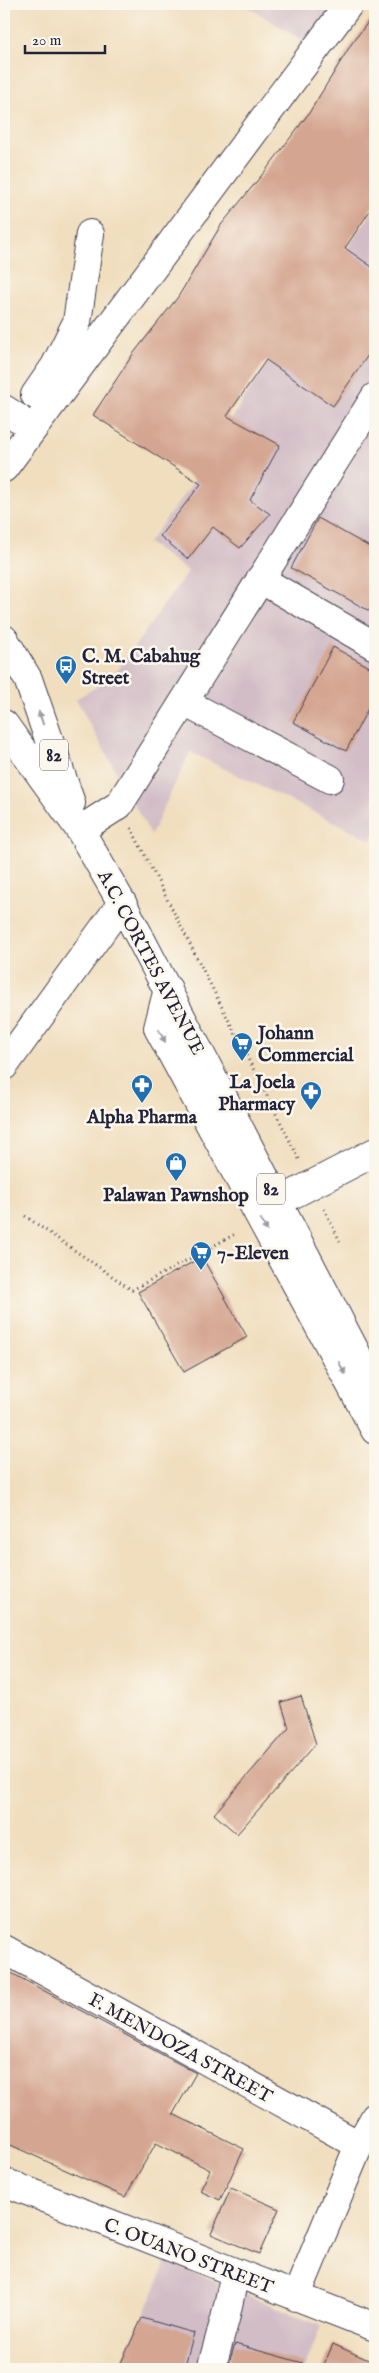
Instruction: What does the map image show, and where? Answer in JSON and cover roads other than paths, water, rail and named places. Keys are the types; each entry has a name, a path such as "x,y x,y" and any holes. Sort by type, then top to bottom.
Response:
{"main road":[{"path":"4,468 349,4"},
{"path":"9,422 56,366 77,322 90,234"},
{"path":"80,830 119,805 375,396"},
{"path":"260,579 375,646"},
{"name":"A.C. CORTES AVENUE","path":"4,639 28,679 80,830"},
{"path":"184,702 330,779"},
{"name":"A.C. CORTES AVENUE","path":"4,724 80,830 122,903 375,1389"},
{"path":"4,1066 122,903"},
{"path":"168,989 158,1028 375,1430"},
{"path":"278,1202 375,1152"},
{"name":"F. MENDOZA STREET","path":"4,1949 359,2145"},
{"path":"296,2297 359,2145 375,2117"},
{"name":"C. OUANO STREET","path":"4,2182 375,2327"},
{"path":"211,2369 225,2319 234,2273"}],"place":[{"name":"C. M. Cabahug Street","path":"66,685"},
{"name":"Johann Commercial","path":"242,1062"},
{"name":"Alpha Pharma","path":"142,1104"},
{"name":"La Joela Pharmacy","path":"311,1111"},
{"name":"Palawan Pawnshop","path":"176,1182"},
{"name":"7-Eleven","path":"201,1271"}]}
